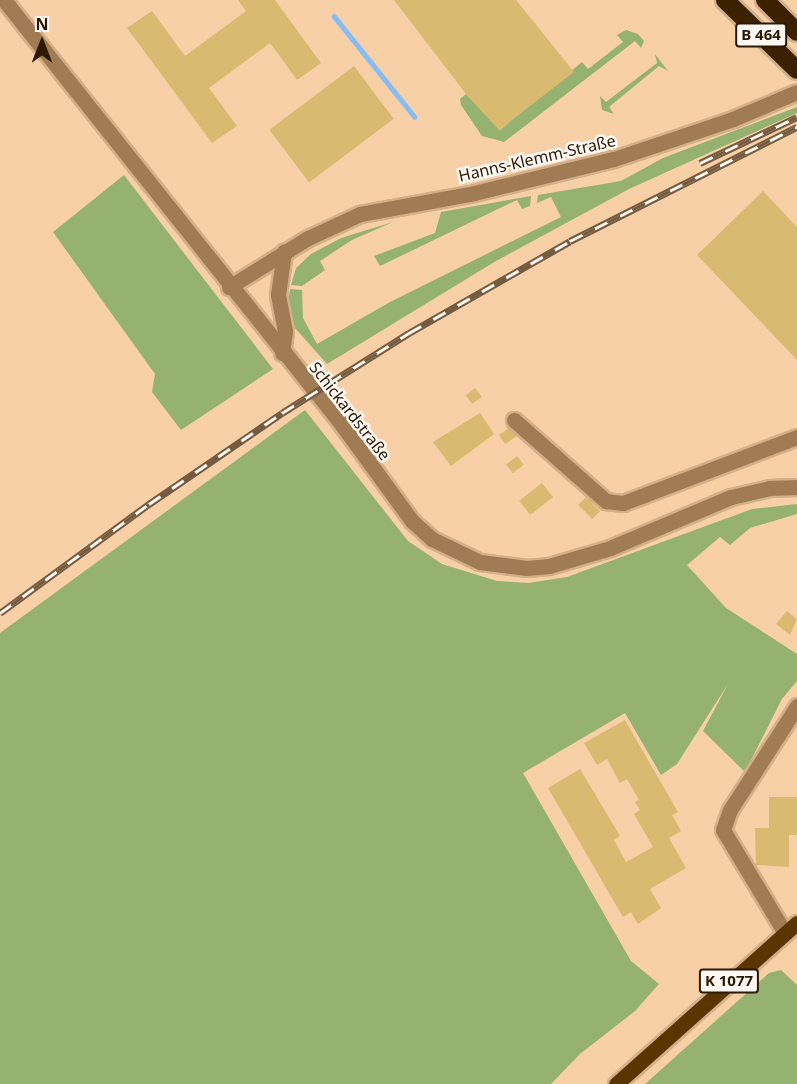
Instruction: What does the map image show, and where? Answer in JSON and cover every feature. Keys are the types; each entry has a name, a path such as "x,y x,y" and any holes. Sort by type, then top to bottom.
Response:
{"highway":[{"name":"B 464","path":"725,0 797,70"},
{"name":"B 464","path":"765,0 797,32"}],"main road":[{"name":"K 1077","path":"616,1084 791,928"}],"street":[{"name":"Schickardstraße","path":"4,0 412,521 432,539 480,562 527,568 549,566 610,548 731,497 769,488 797,487"},
{"name":"Hanns-Klemm-Straße","path":"229,287 284,251 360,214 474,193 614,159 733,119 796,93"},
{"path":"282,353 285,331 278,295 284,251"},
{"path":"513,420 606,501 623,503 797,437"},
{"path":"791,928 723,830 730,810 797,706"}],"green space":[{"path":"626,30 638,34 644,41 641,48 635,41 504,142 482,136 461,105 460,99 466,94 500,130 582,62 588,69 623,42 617,35"},
{"path":"655,54 668,71 659,66 609,107 614,114 602,110 600,96 606,102 657,63"},
{"path":"797,107 797,113 629,189 496,261 327,364 295,328 288,303 290,289 302,290 303,318 317,344 390,302 561,217 551,197 537,203 538,195 621,181 663,158"},
{"path":"124,175 273,369 181,430 152,392 155,374 53,232"},
{"path":"531,196 530,206 522,209 517,200 380,266 374,256 435,233 441,212"},
{"path":"393,222 352,240 320,261 325,270 302,286 291,285 296,268 311,254 341,238"},
{"path":"305,410 408,541 442,564 497,581 528,583 567,577 752,509 797,504 797,514 750,528 730,545 720,537 687,565 726,608 797,654 797,681 782,699 745,772 703,731 728,684 677,764 661,775 625,713 523,773 631,961 659,984 635,1011 580,1054 551,1084 0,1084 0,633"},
{"path":"781,970 797,985 797,1084 645,1084 769,973"}],"building":[{"path":"238,0 275,0 321,63 297,80 270,43 209,88 237,126 212,143 127,28 152,11 185,56 246,11"},
{"path":"394,0 516,0 574,72 499,130 466,94"},
{"path":"354,66 394,119 309,183 269,130"},
{"path":"763,191 797,227 797,360 697,255"},
{"path":"475,388 482,397 472,404 466,395"},
{"path":"480,413 494,434 451,466 433,442"},
{"path":"509,428 517,436 505,444 499,435"},
{"path":"517,456 524,465 513,473 506,465"},
{"path":"542,483 553,497 530,515 519,501"},
{"path":"586,497 600,511 592,519 578,505"},
{"path":"787,611 797,619 790,635 776,624"},
{"path":"625,720 678,812 672,815 681,831 669,838 686,868 650,889 661,908 638,924 631,912 623,917 548,788 580,769 620,836 614,840 626,862 653,847 634,814 640,810 635,802 639,800 627,779 620,783 607,759 597,765 584,743"},
{"path":"769,797 797,797 797,835 789,835 789,867 756,865 755,828 769,828"}],"waterway":[{"path":"334,16 415,117"}],"railway":[{"path":"700,163 797,117"},
{"path":"0,613 149,504 282,413 409,333 570,241 797,127"}]}
